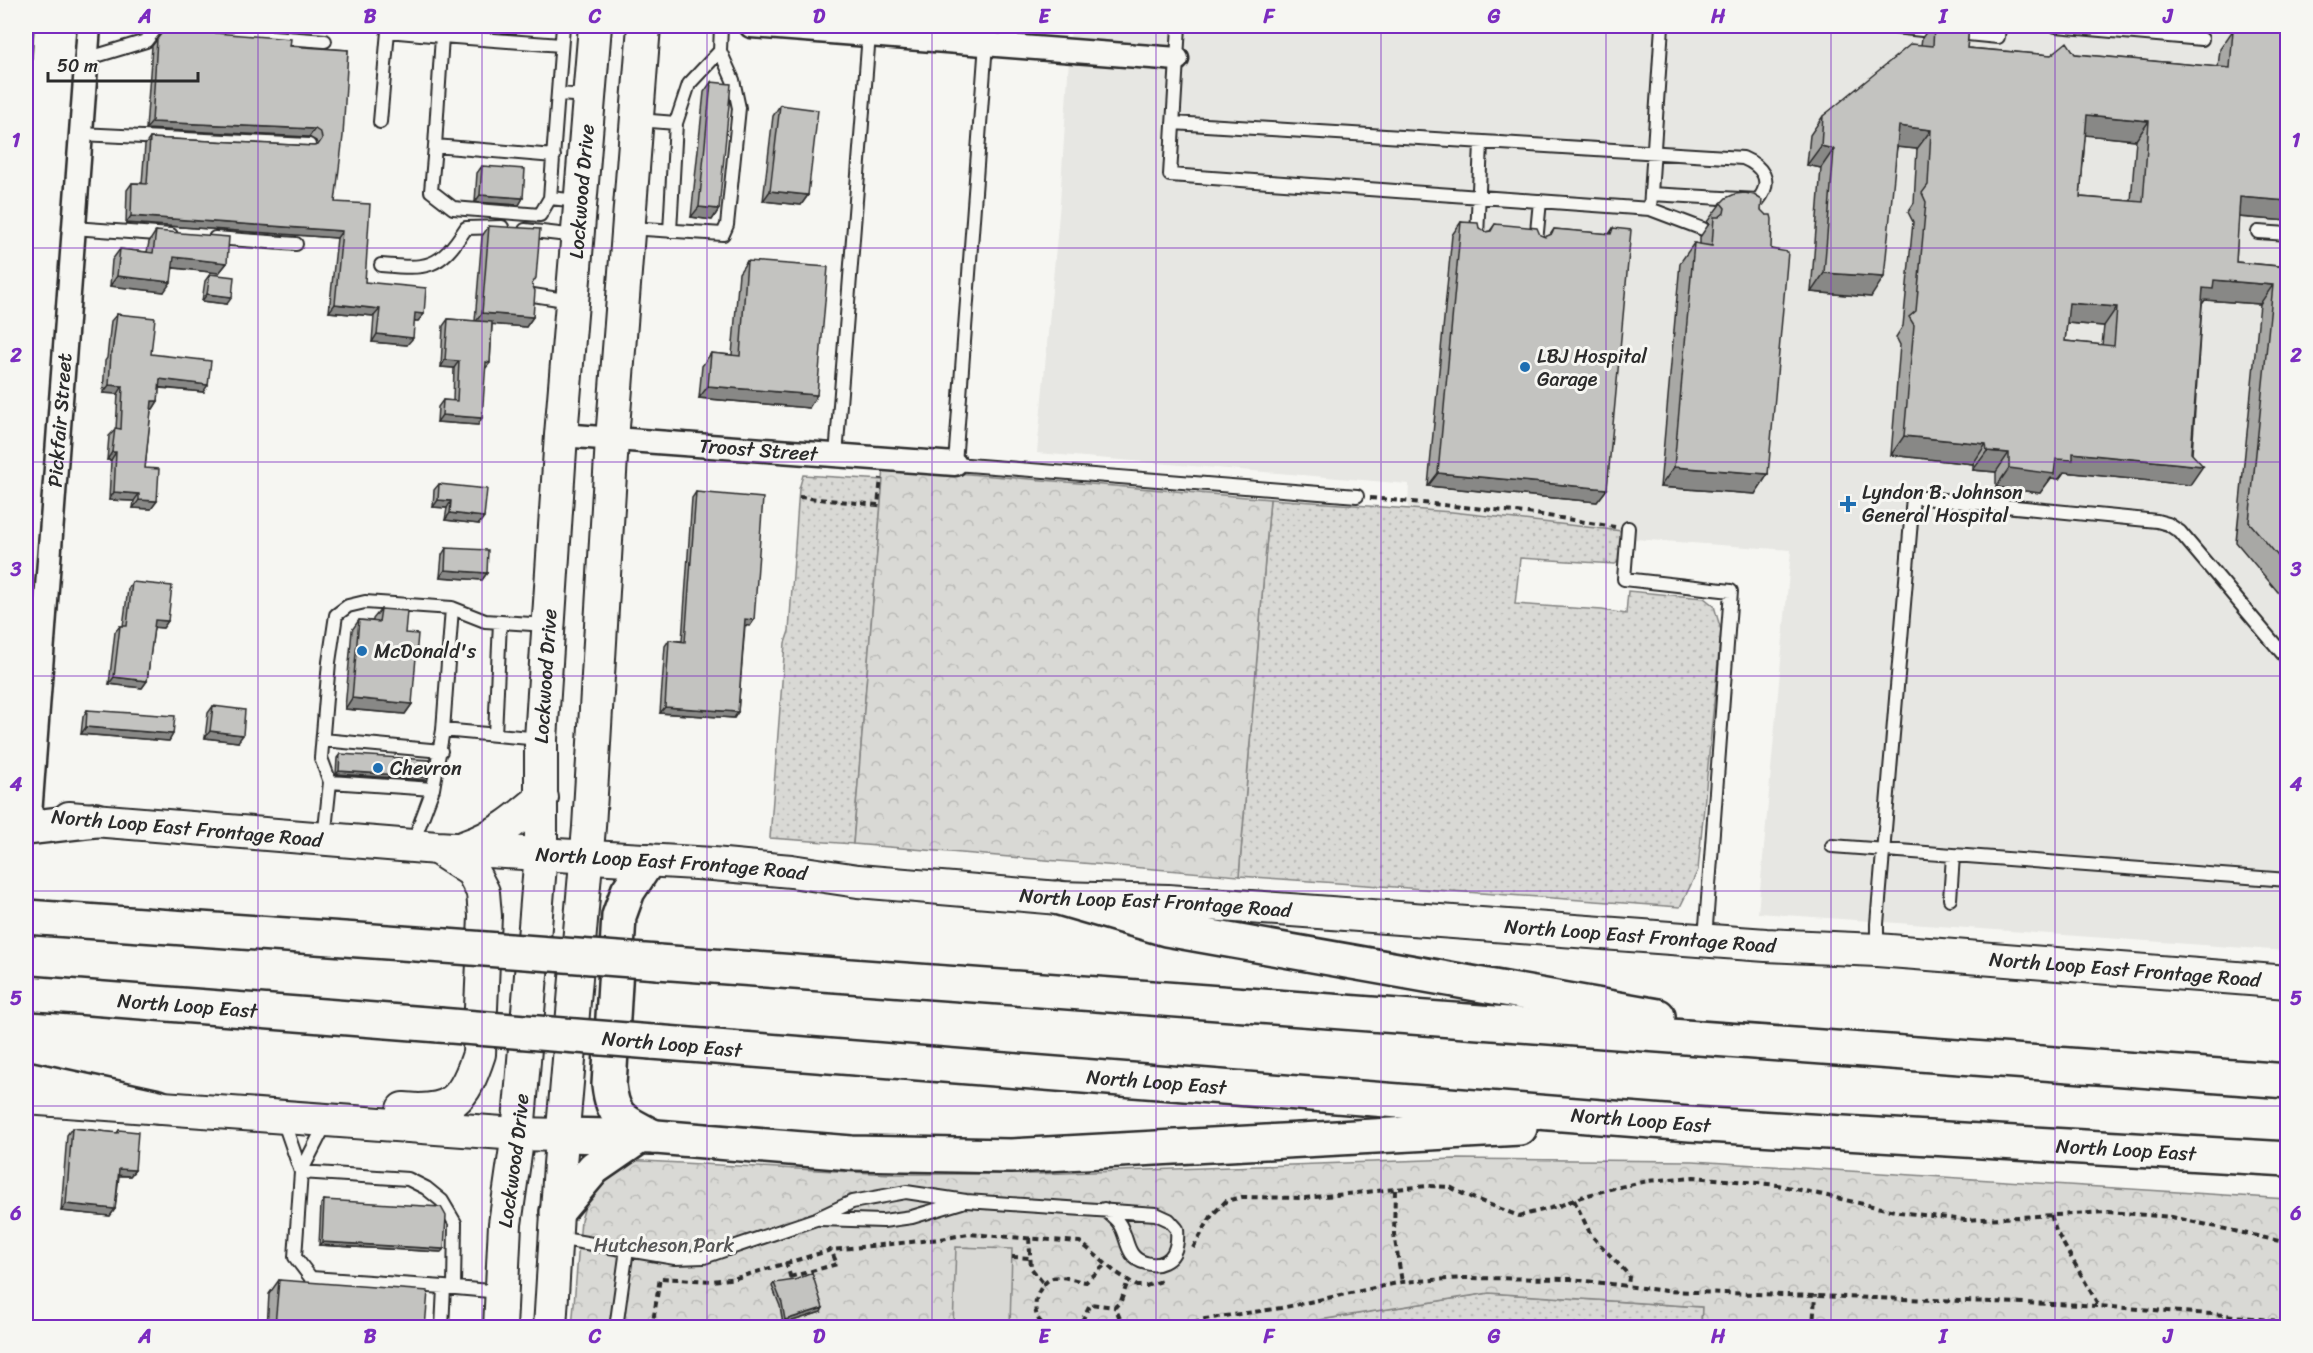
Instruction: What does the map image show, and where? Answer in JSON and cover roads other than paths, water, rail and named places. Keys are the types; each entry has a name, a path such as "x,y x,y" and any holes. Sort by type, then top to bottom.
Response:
{"highway":[{"path":"27,819 95,820"},
{"path":"648,861 624,901 619,916 609,1085 614,1108 620,1118 648,1137"},
{"path":"1059,898 1166,929 1828,1047"},
{"path":"26,917 2288,1081"},
{"name":"North Loop East","path":"26,993 1690,1124 2288,1159"},
{"path":"26,1078 159,1107"},
{"path":"562,1135 648,1137 851,1153 1011,1156 1448,1131 1690,1124"},
{"path":"556,1225 594,1168 648,1137"}],"main road":[{"name":"Lockwood Drive","path":"500,1328 505,1224 518,1134 541,853 542,739 561,435 577,236 565,200 589,96 595,26"},
{"path":"550,1328 562,1135 587,857 612,440 644,26"},
{"path":"436,848 489,838 509,826 542,798"},
{"name":"North Loop East Frontage Road","path":"95,820 324,840 724,865 791,871 858,881 1059,898 1168,901 1766,945 1877,937 2288,982"},
{"path":"328,1120 358,1106 421,1111 441,1109 457,1098 473,1073 479,1054 485,904 479,881 472,871 436,848"},
{"path":"26,1098 518,1134 562,1135"}],"street":[{"name":"Pickfair Street","path":"27,819 88,26"},
{"path":"752,26 1177,59"},
{"name":"Troost Street","path":"561,435 955,464"}],"lane":[{"path":"442,36 431,191 453,208 540,215 565,200 554,156 563,26"},
{"path":"628,228 723,234 728,225 739,108 733,80 720,51 721,26"},
{"path":"1179,26 1170,175 1650,209 1703,229"},
{"path":"1650,209 1662,26"},
{"path":"1884,26 1922,30"},
{"path":"1957,33 1998,37 1999,26"},
{"path":"2055,26 2202,39"},
{"path":"86,59 146,41 155,27 326,41"},
{"path":"380,122 388,28 442,36 459,31 561,45"},
{"path":"836,456 870,34"},
{"path":"986,43 955,464 1357,496"},
{"path":"670,231 676,123 689,84 720,51"},
{"path":"558,94 589,96"},
{"path":"636,120 676,123"},
{"path":"1173,123 1743,158 1756,164 1761,169 1765,180 1762,212"},
{"path":"80,134 309,145"},
{"path":"1477,237 1481,143"},
{"path":"435,146 554,156"},
{"path":"1651,194 1758,200 1764,193"},
{"path":"1536,242 1540,201"},
{"path":"381,265 427,266 446,253 458,241 465,228 503,227 577,236"},
{"path":"73,228 179,236"},
{"path":"2258,232 2288,234"},
{"path":"202,237 296,244"},
{"path":"534,295 572,301"},
{"path":"1877,937 1913,497 2157,521 2168,524 2180,532 2288,660"},
{"path":"1628,528 1624,579 1731,591 1705,940"},
{"path":"324,840 330,782 321,758 329,662 336,615 340,610 365,602 452,608 485,621 549,625"},
{"path":"436,848 433,789 441,751 452,608"},
{"path":"495,735 500,622"},
{"path":"443,730 542,739"},
{"path":"323,740 441,751"},
{"path":"330,782 433,789"},
{"path":"1832,846 2288,880"},
{"path":"1950,899 1953,856"},
{"path":"282,1116 302,1173"},
{"path":"328,1120 302,1173 295,1257 311,1278 501,1292"},
{"path":"302,1173 408,1179 426,1188 442,1201 455,1223 449,1288 442,1328"},
{"path":"556,1225 627,1249 675,1258 704,1257 816,1218 852,1202 906,1192 966,1201 1104,1209 1156,1214 1169,1220 1178,1229 1178,1240 1174,1253 1167,1261 1154,1265 1143,1263 1132,1257 1119,1223 1104,1209"},
{"path":"816,1218 883,1221 912,1217 966,1201"},
{"path":"616,1328 627,1249"}],"place":[{"name":"LBJ Hospital Garage","path":"1525,367"},
{"name":"Lyndon B. Johnson General Hospital","path":"1848,504"},
{"name":"McDonald's","path":"362,651"},
{"name":"Chevron","path":"378,768"}],"park label":[{"name":"Hutcheson Park","path":"664,1245"}]}
